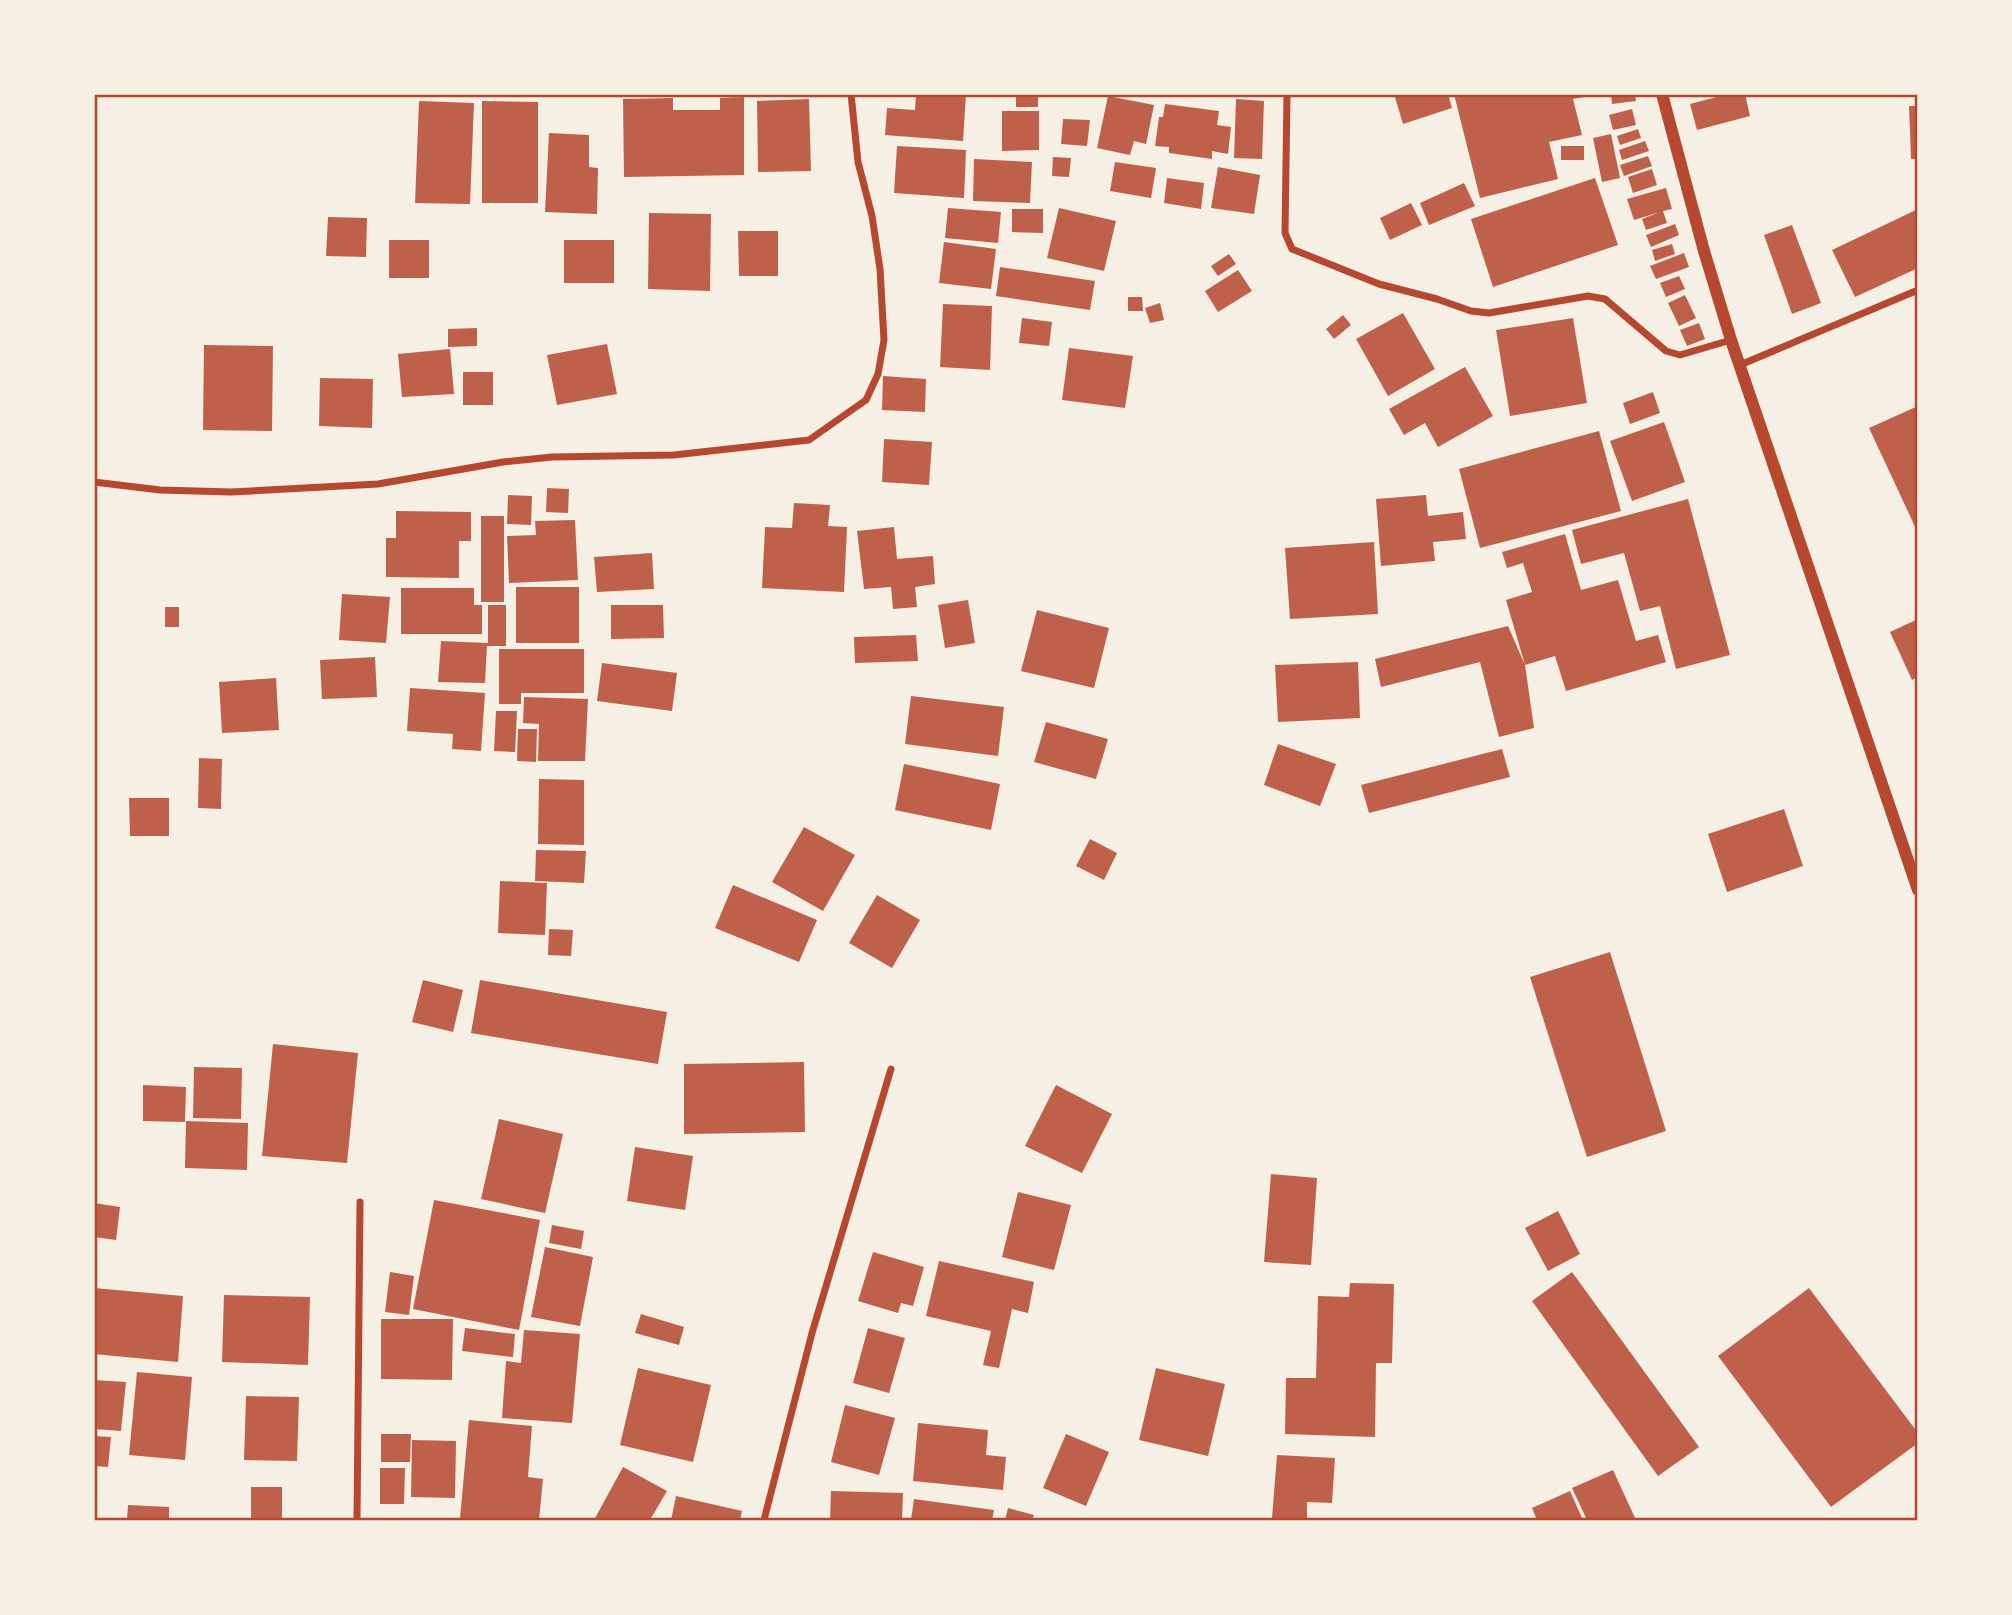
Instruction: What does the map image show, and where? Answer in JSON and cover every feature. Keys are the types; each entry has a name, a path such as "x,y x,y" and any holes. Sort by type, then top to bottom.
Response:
{"street":[{"path":"96,482 160,491 231,492 365,485 503,462 552,457 674,455 809,440 866,400 878,374 884,340 880,269 872,216 858,162 851,94"},
{"path":"1287,94 1286,233 1292,249 1379,284 1471,311 1489,313 1588,296 1605,299 1667,351 1680,355 1731,340"},
{"path":"1662,94 1731,340 1917,890"},
{"path":"1740,365 1917,290"},
{"path":"764,1521 812,1333 891,1069"},
{"path":"357,1521 360,1202"}],"building":[{"path":"916,94 966,94 963,141 885,135 887,108 915,110"},
{"path":"1016,94 1038,94 1038,107 1016,107"},
{"path":"1394,94 1448,94 1452,108 1403,124"},
{"path":"1454,94 1590,96 1573,99 1582,135 1549,142 1558,179 1480,198"},
{"path":"1611,94 1635,94 1636,101 1612,104"},
{"path":"1728,94 1745,94 1750,116 1697,130 1690,104"},
{"path":"1108,96 1154,105 1146,144 1134,141 1130,155 1097,148"},
{"path":"744,97 744,175 624,177 623,99 673,98 673,110 720,110 720,98"},
{"path":"809,99 811,171 758,172 757,101"},
{"path":"1236,99 1264,101 1262,159 1234,158"},
{"path":"419,101 474,103 470,204 415,203"},
{"path":"482,101 538,102 538,203 482,203"},
{"path":"1165,104 1219,111 1217,125 1231,127 1228,154 1212,151 1212,159 1169,153 1169,147 1155,146 1159,117 1163,117"},
{"path":"1909,106 1918,106 1918,159 1911,159"},
{"path":"1632,109 1636,125 1613,130 1609,115"},
{"path":"1002,111 1039,111 1039,150 1002,151"},
{"path":"1063,119 1090,120 1087,146 1061,144"},
{"path":"1638,129 1641,138 1620,145 1617,136"},
{"path":"549,133 589,135 589,167 598,168 597,214 545,212"},
{"path":"1611,134 1620,178 1602,182 1593,138"},
{"path":"1645,141 1649,151 1622,160 1619,150"},
{"path":"897,146 966,150 964,198 894,193"},
{"path":"1561,146 1584,146 1584,160 1561,160"},
{"path":"1648,156 1652,166 1624,176 1620,165"},
{"path":"1053,157 1071,158 1069,177 1052,176"},
{"path":"974,159 1032,162 1030,203 973,201"},
{"path":"1115,162 1156,168 1151,198 1110,191"},
{"path":"1218,167 1260,175 1254,214 1211,208"},
{"path":"1652,169 1657,185 1633,193 1628,177"},
{"path":"1167,178 1204,183 1201,209 1164,203"},
{"path":"1595,178 1618,245 1493,287 1471,219"},
{"path":"1464,183 1475,206 1429,225 1420,203"},
{"path":"1666,188 1672,209 1663,211 1667,223 1646,230 1642,219 1660,212 1634,220 1627,199"},
{"path":"1411,203 1422,225 1390,240 1380,218"},
{"path":"948,208 1001,212 998,243 945,238"},
{"path":"1059,208 1116,221 1104,271 1047,258"},
{"path":"1012,209 1043,209 1043,233 1012,232"},
{"path":"1918,209 1918,268 1855,297 1832,250"},
{"path":"649,213 711,214 710,291 648,289"},
{"path":"328,217 367,218 366,257 326,256"},
{"path":"1675,224 1679,235 1651,247 1646,235"},
{"path":"1792,225 1821,303 1792,314 1764,235"},
{"path":"738,231 778,231 778,276 739,276"},
{"path":"389,240 429,240 429,278 389,278"},
{"path":"564,240 614,240 614,283 564,283"},
{"path":"944,242 996,249 991,289 939,283"},
{"path":"1672,244 1675,254 1655,261 1652,250"},
{"path":"1684,253 1689,267 1656,279 1650,266"},
{"path":"1229,254 1236,264 1218,276 1211,266"},
{"path":"1000,267 1095,281 1090,310 996,296"},
{"path":"1238,270 1252,291 1218,312 1205,291"},
{"path":"1679,276 1685,289 1666,297 1660,283"},
{"path":"1685,295 1696,318 1679,326 1668,303"},
{"path":"1128,297 1142,297 1143,311 1128,311"},
{"path":"1160,303 1164,320 1150,323 1145,308"},
{"path":"943,304 992,306 990,370 940,367"},
{"path":"1403,313 1435,369 1388,396 1356,339"},
{"path":"1343,315 1351,325 1334,339 1326,329"},
{"path":"1022,318 1052,322 1049,346 1019,343"},
{"path":"1573,318 1587,403 1510,416 1496,330"},
{"path":"1699,323 1705,339 1687,346 1680,330"},
{"path":"477,328 477,346 448,347 448,329"},
{"path":"607,344 617,394 557,405 547,355"},
{"path":"204,345 273,346 272,431 203,430"},
{"path":"1069,348 1133,356 1125,408 1062,400"},
{"path":"450,349 454,394 402,397 398,354"},
{"path":"1465,367 1493,416 1438,447 1425,423 1404,435 1389,409"},
{"path":"463,372 493,372 493,405 463,405"},
{"path":"883,376 926,379 925,412 882,410"},
{"path":"320,378 373,379 372,428 319,426"},
{"path":"1653,392 1660,413 1630,424 1623,403"},
{"path":"1918,406 1918,533 1869,428"},
{"path":"1664,422 1685,482 1632,501 1610,441"},
{"path":"1599,431 1621,511 1480,548 1459,469"},
{"path":"884,439 932,442 929,485 882,482"},
{"path":"547,488 569,489 568,513 546,512"},
{"path":"508,495 532,496 531,525 507,524"},
{"path":"1426,495 1428,516 1463,512 1466,539 1433,542 1435,561 1381,566 1376,499"},
{"path":"1688,499 1730,655 1676,669 1660,606 1640,611 1624,553 1581,564 1572,530"},
{"path":"794,503 830,505 828,526 847,527 844,592 762,588 765,527 792,528"},
{"path":"396,511 471,512 471,541 459,541 459,578 386,577 386,538 396,538"},
{"path":"481,516 504,516 504,602 481,602"},
{"path":"575,520 578,580 509,583 507,536 536,535 535,521"},
{"path":"894,527 897,559 933,556 935,584 915,587 917,607 893,609 891,587 864,589 857,531"},
{"path":"1565,534 1581,590 1618,580 1636,641 1658,635 1666,662 1566,691 1555,656 1525,665 1506,600 1532,592 1523,563 1507,568 1502,552"},
{"path":"1374,542 1378,614 1290,619 1285,548"},
{"path":"652,553 654,589 597,592 594,557"},
{"path":"516,587 579,587 579,643 516,643"},
{"path":"401,588 474,588 474,605 482,605 482,634 401,634"},
{"path":"342,594 390,597 386,643 339,640"},
{"path":"968,600 975,643 945,648 938,605"},
{"path":"488,605 506,605 506,646 487,646 485,683 438,682 441,641 488,643"},
{"path":"611,605 663,605 664,638 611,639"},
{"path":"165,607 179,607 179,627 165,627"},
{"path":"1037,610 1109,628 1094,688 1021,671"},
{"path":"1918,619 1918,677 1912,680 1890,632"},
{"path":"1508,626 1525,665 1534,728 1499,737 1480,662 1381,687 1375,659"},
{"path":"916,635 918,661 855,663 854,637"},
{"path":"499,649 584,649 584,693 521,693 521,704 499,704"},
{"path":"375,657 377,697 322,699 320,660"},
{"path":"1358,662 1360,718 1278,722 1275,665"},
{"path":"602,663 677,673 672,711 597,701"},
{"path":"276,678 279,730 222,733 219,682"},
{"path":"410,688 485,693 481,751 452,749 453,734 407,731"},
{"path":"911,696 1004,707 998,756 905,744"},
{"path":"524,697 588,699 585,761 538,761 539,724 523,723"},
{"path":"496,711 517,711 515,752 494,751"},
{"path":"1046,722 1108,739 1096,779 1034,762"},
{"path":"518,729 537,729 536,762 517,761"},
{"path":"1278,744 1336,764 1320,806 1264,785"},
{"path":"1502,749 1510,777 1369,813 1361,785"},
{"path":"199,758 222,759 221,809 198,808"},
{"path":"904,764 1000,784 991,830 895,810"},
{"path":"539,779 584,780 584,845 538,844"},
{"path":"129,798 169,798 169,836 130,836"},
{"path":"1784,809 1803,866 1727,892 1708,834"},
{"path":"804,827 855,855 823,911 772,882"},
{"path":"1090,839 1117,853 1104,880 1076,866"},
{"path":"536,850 586,851 584,883 535,881"},
{"path":"500,881 547,883 545,935 498,933"},
{"path":"733,885 817,920 799,962 715,928"},
{"path":"877,895 920,920 892,968 849,943"},
{"path":"549,929 573,930 571,956 548,955"},
{"path":"1610,952 1666,1131 1587,1157 1530,977"},
{"path":"423,980 463,990 453,1032 412,1022"},
{"path":"480,980 667,1012 658,1064 471,1033"},
{"path":"273,1044 358,1053 347,1163 262,1156"},
{"path":"804,1062 805,1132 684,1134 684,1064"},
{"path":"194,1067 242,1068 241,1119 193,1118"},
{"path":"143,1085 186,1087 185,1122 143,1121"},
{"path":"1056,1085 1112,1114 1082,1173 1025,1146"},
{"path":"499,1119 563,1134 545,1213 481,1199"},
{"path":"186,1121 248,1123 247,1170 185,1168"},
{"path":"635,1147 693,1156 685,1210 627,1201"},
{"path":"1271,1174 1317,1178 1311,1265 1264,1262"},
{"path":"1018,1192 1071,1205 1054,1270 1002,1257"},
{"path":"434,1200 540,1220 519,1330 413,1309"},
{"path":"94,1203 120,1207 116,1240 94,1237"},
{"path":"1558,1211 1580,1254 1548,1271 1525,1228"},
{"path":"552,1225 584,1231 581,1249 549,1243"},
{"path":"545,1247 593,1257 580,1326 531,1317"},
{"path":"873,1252 924,1267 913,1306 901,1303 898,1313 858,1301"},
{"path":"939,1261 1034,1282 1028,1313 1012,1309 999,1368 983,1365 991,1331 926,1316"},
{"path":"390,1272 414,1276 409,1315 385,1312"},
{"path":"1572,1272 1699,1447 1658,1476 1532,1301"},
{"path":"1350,1283 1394,1284 1392,1363 1376,1363 1375,1437 1285,1434 1286,1378 1316,1378 1318,1296 1349,1297"},
{"path":"94,1288 183,1296 178,1362 94,1354"},
{"path":"1809,1288 1918,1433 1918,1443 1831,1507 1718,1356"},
{"path":"224,1295 310,1297 308,1365 222,1362"},
{"path":"641,1314 684,1327 679,1345 635,1333"},
{"path":"381,1319 453,1319 452,1380 381,1379"},
{"path":"465,1328 515,1334 513,1357 462,1351"},
{"path":"868,1328 905,1338 889,1393 853,1383"},
{"path":"524,1330 580,1334 572,1423 502,1418 506,1361 521,1363"},
{"path":"638,1368 711,1385 693,1462 620,1445"},
{"path":"1156,1368 1225,1384 1208,1456 1139,1440"},
{"path":"137,1372 192,1377 185,1460 129,1455"},
{"path":"94,1380 126,1382 121,1431 94,1429"},
{"path":"246,1396 299,1397 297,1461 244,1460"},
{"path":"845,1405 895,1418 879,1475 831,1462"},
{"path":"469,1420 532,1426 528,1477 543,1479 539,1520 460,1518"},
{"path":"918,1423 988,1430 986,1455 1006,1457 1003,1490 913,1481"},
{"path":"381,1434 411,1434 410,1462 381,1462"},
{"path":"1066,1434 1109,1452 1086,1506 1043,1488"},
{"path":"94,1436 111,1437 108,1467 94,1466"},
{"path":"412,1440 456,1441 455,1498 411,1497"},
{"path":"1277,1455 1335,1458 1332,1503 1307,1502 1307,1520 1272,1518"},
{"path":"623,1467 667,1491 650,1520 594,1520"},
{"path":"380,1468 405,1468 404,1504 380,1504"},
{"path":"1613,1470 1636,1520 1587,1520 1572,1488"},
{"path":"251,1487 282,1487 282,1520 251,1520"},
{"path":"831,1491 903,1493 902,1520 830,1520"},
{"path":"1570,1491 1583,1520 1537,1520 1532,1508"},
{"path":"676,1496 742,1511 740,1520 671,1520"},
{"path":"914,1499 994,1510 992,1520 911,1520"},
{"path":"128,1505 169,1507 169,1520 127,1520"},
{"path":"1008,1508 1034,1515 1032,1520 1005,1520"}]}
